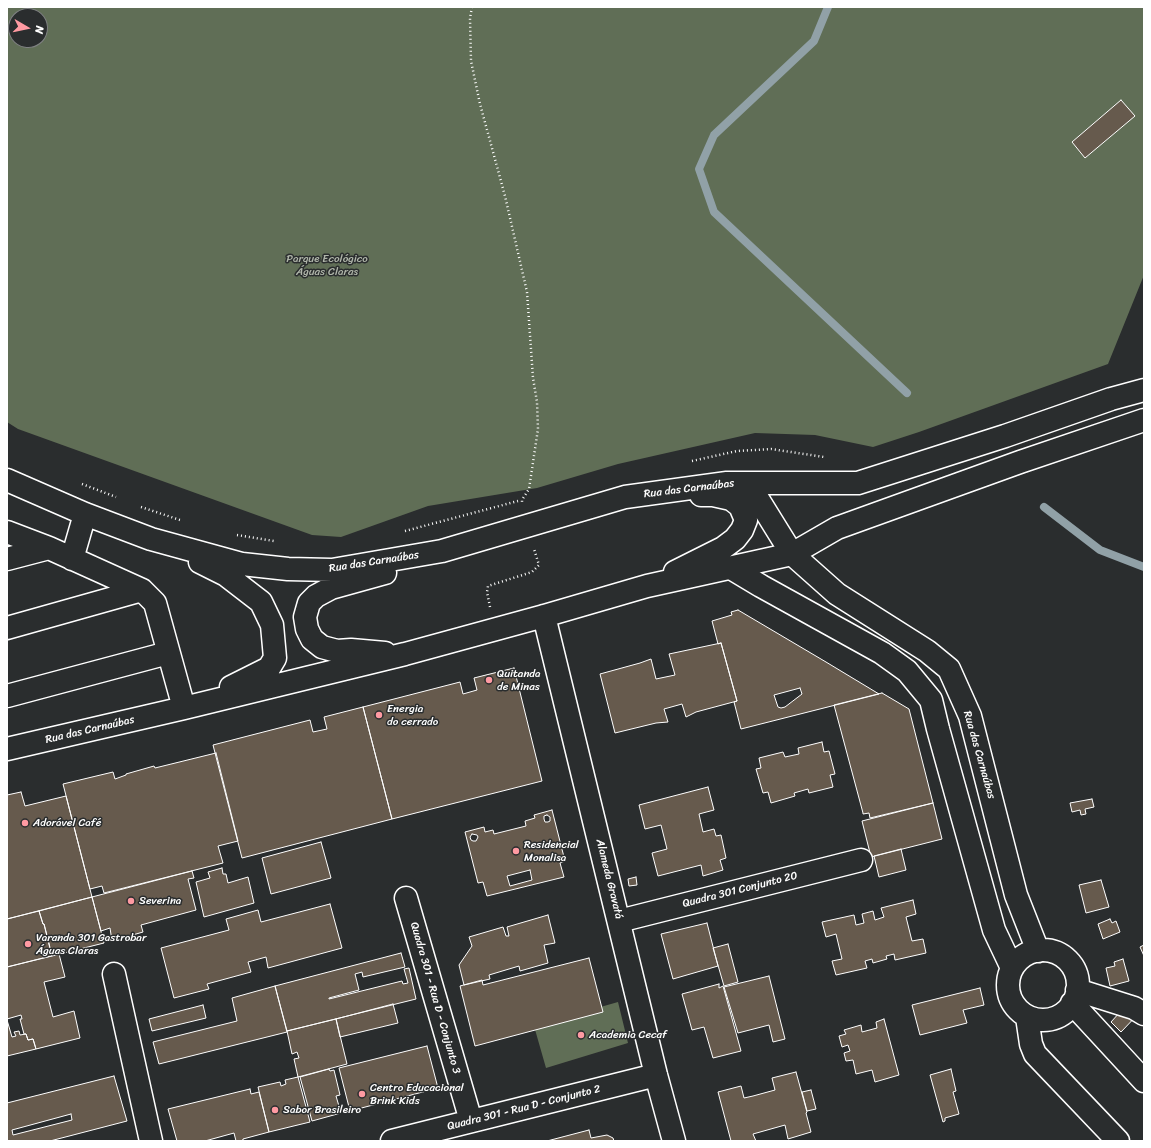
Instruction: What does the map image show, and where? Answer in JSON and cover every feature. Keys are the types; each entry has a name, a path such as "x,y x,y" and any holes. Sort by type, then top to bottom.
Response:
{"street":[{"name":"Rua das Carnaúbas","path":"7,480 85,514 151,539 242,564 288,569 332,570 442,551 625,497 728,483 858,483 1005,436 1111,399 1144,390"},
{"path":"748,483 792,554 837,528 1020,462 1144,420"},
{"path":"625,497 713,495 731,498 740,506 746,520 742,530 735,539 722,548 647,586"},
{"path":"72,559 85,514"},
{"path":"7,532 49,548 142,590 155,603 168,653 190,706 269,668 275,658 272,625 261,602 226,575 151,539"},
{"path":"7,559 49,548"},
{"path":"405,654 351,650 337,651 322,647 312,639 307,629 305,617 309,603 316,596 331,588 403,568 442,551"},
{"name":"Rua das Carnaúbas","path":"7,749 405,654 647,586 792,554 837,594 927,651 949,669 970,716 1016,895 1038,951"},
{"path":"731,568 882,653 907,671 931,700 994,930 1012,968"},
{"path":"7,628 142,590"},
{"name":"Alameda Gravatá","path":"544,616 656,1075 674,1141"},
{"path":"7,696 168,653"},
{"name":"Quadra 301 Conjunto 20","path":"619,921 861,860"},
{"name":"Quadra 301 - Rua D - Conjunto 3","path":"406,898 470,1121"},
{"path":"1038,951 1051,951 1063,957 1071,966 1076,977 1075,997 1066,1012 1055,1018 1041,1021 1027,1017 1016,1008 1009,996 1008,982 1012,968 1023,956 1038,951"},
{"path":"114,974 151,1141"},
{"path":"1075,997 1134,1008 1144,1014"},
{"path":"1075,997 1144,1081"},
{"path":"1027,1017 1031,1044 1035,1054 1118,1141"},
{"name":"Quadra 301 - Rua D - Conjunto 2","path":"392,1141 656,1075"}],"path":[{"path":"472,7 470,18 471,61 480,104 505,196 528,292 533,378 537,402 538,429 529,489 522,500"},
{"path":"691,462 737,451 771,449 827,457"},
{"path":"78,482 121,500"},
{"path":"401,532 530,498"},
{"path":"135,505 186,522"},
{"path":"496,629 487,592 488,586 532,572 539,565 528,525"},
{"path":"230,534 282,542"}],"green space":[{"name":"Parque Ecológico Águas Claras","path":"7,7 1144,7 1144,275 1108,364 873,447 815,435 755,433 618,464 537,488 428,506 341,537 312,535 18,429 7,422"},
{"name":"Academia Cecaf","path":"618,1002 628,1043 546,1068 534,1026"}],"building":[{"path":"1121,100 1135,116 1085,158 1072,142"},
{"path":"738,610 879,694 741,729 734,702 737,701 721,643 718,644 712,621 732,615 731,612","holes":["800,688 802,694 785,707 781,708 778,707 774,695"]},
{"path":"721,643 737,701 696,712 686,717 682,704 664,709 668,722 656,723 615,733 600,674 651,659 656,679 675,675 669,654"},
{"path":"514,668 542,781 392,819 363,707 460,682 463,694 477,690 474,678"},
{"path":"882,693 909,709 933,803 870,818 869,813 863,814 834,705"},
{"path":"363,707 392,819 242,858 213,745 310,720 313,732 327,729 324,717"},
{"path":"822,742 824,752 829,751 835,774 830,775 833,787 809,793 808,789 794,793 795,796 771,803 768,792 763,793 756,769 761,768 759,758 783,752 785,757 799,754 798,748"},
{"path":"216,753 238,841 218,846 223,863 104,893 102,886 90,889 63,784 113,772 115,779 126,774 154,766 155,768"},
{"path":"708,787 714,810 699,814 703,832 714,829 716,836 721,835 726,858 720,860 723,870 703,876 701,865 658,876 652,853 667,849 661,825 645,829 639,805"},
{"path":"21,792 25,806 66,796 92,897 7,919 7,795"},
{"path":"1092,799 1094,807 1085,809 1086,814 1081,815 1080,810 1072,812 1070,803"},
{"path":"933,803 942,839 871,857 862,821"},
{"name":"Residencial Monalisa","path":"552,810 565,861 560,863 564,877 487,896 483,882 478,883 465,832 484,827 485,832 493,830 494,834 526,826 525,821 535,818 534,815","holes":["547,815 550,817 550,821 545,822 544,816","472,834 477,835 478,837 476,841 471,840 470,837","530,870 532,880 510,886 507,876"]},
{"path":"321,842 331,878 271,894 262,858"},
{"path":"901,849 906,870 879,877 874,856"},
{"path":"222,868 223,874 226,874 228,883 248,877 254,903 204,917 196,882 210,878 208,872"},
{"path":"192,871 194,878 188,879 196,910 141,925 143,932 112,941 110,928 101,931 92,897"},
{"path":"636,877 637,885 629,886 628,879"},
{"path":"1101,880 1109,907 1086,913 1079,885"},
{"path":"92,897 104,943 52,956 39,911"},
{"path":"913,900 916,914 906,917 912,941 923,939 926,953 895,960 894,954 886,956 887,959 873,963 872,959 865,961 867,968 836,975 832,961 842,959 836,934 826,937 822,922 854,915 856,925 864,923 862,914 873,911 875,920 884,917 881,908"},
{"path":"330,904 342,948 268,968 266,957 248,962 251,972 207,984 209,989 174,998 161,948 229,930 226,919 258,910 261,922"},
{"name":"Varanda 301 Gastrobar Águas Claras","path":"39,911 52,956 7,967 7,919"},
{"path":"548,915 555,943 544,945 548,963 520,971 519,966 489,975 490,979 464,985 459,965 472,946 469,937 503,927 506,936 509,936 507,927"},
{"path":"1110,919 1112,923 1116,921 1120,932 1103,939 1098,924"},
{"path":"707,923 718,966 673,979 661,934"},
{"path":"728,944 738,982 724,986 713,948"},
{"path":"1144,945 1144,956 1140,947"},
{"path":"401,953 405,967 363,977 362,972 355,974 359,990 329,999 402,981 403,984 408,983 404,969 409,968 416,999 287,1031 275,986"},
{"path":"59,954 65,977 44,982 53,1017 74,1011 80,1038 36,1049 33,1039 28,1040 26,1034 24,1034 20,1019 22,1019 21,1015 7,1019 7,967"},
{"path":"589,958 603,1012 475,1046 460,986 482,980 483,985"},
{"path":"1123,959 1129,981 1110,986 1106,968 1115,966 1114,962"},
{"path":"769,976 785,1039 773,1042 769,1025 738,1033 724,987"},
{"path":"719,984 719,988 723,986 741,1051 713,1058 704,1027 692,1030 682,994"},
{"path":"275,986 287,1032 159,1064 153,1042 237,1021 232,998"},
{"path":"980,988 984,1005 963,1010 967,1023 920,1035 912,1005"},
{"path":"1130,1001 1141,1011 1121,1032 1111,1022"},
{"path":"393,1004 398,1023 340,1037 336,1019"},
{"path":"203,1005 206,1018 152,1031 149,1019"},
{"path":"336,1019 347,1064 298,1077 294,1059 299,1058 297,1052 292,1054 287,1031"},
{"path":"884,1019 899,1075 875,1082 872,1070 856,1074 853,1060 846,1061 844,1053 850,1051 848,1045 842,1047 839,1036 846,1034 844,1030 861,1025 862,1032 877,1028 876,1022"},
{"path":"7,1020 12,1037 16,1036 14,1032 19,1031 20,1035 26,1034 28,1040 33,1039 36,1049 7,1056"},
{"path":"427,1046 438,1088 350,1111 339,1068"},
{"path":"329,1069 330,1071 334,1070 340,1095 336,1096 341,1113 312,1121 300,1077"},
{"path":"951,1069 956,1091 953,1092 959,1114 945,1118 945,1121 943,1122 930,1075"},
{"path":"796,1072 811,1132 788,1139 785,1125 753,1134 756,1141 731,1141 718,1092 741,1086 744,1098 753,1096 775,1090 772,1078"},
{"path":"114,1076 127,1121 50,1141 7,1141 7,1103","holes":["71,1114 72,1120 13,1135 12,1130"]},
{"path":"298,1077 310,1122 269,1132 258,1087 280,1082 281,1086 286,1084 285,1080"},
{"path":"250,1089 251,1094 259,1092 269,1132 240,1141 236,1141 234,1133 205,1141 177,1141 168,1109"},
{"path":"811,1090 816,1109 807,1111 802,1092"},
{"path":"589,1130 591,1138 607,1135 613,1138 614,1141 547,1141"}],"waterway":[{"path":"828,7 814,41 714,135 699,169 714,212 907,393"},
{"path":"1044,507 1100,550 1144,567"}],"place":[{"name":"Quitanda de Minas","path":"489,680"},
{"name":"Energia do cerrado","path":"379,715"},
{"name":"Adorável Café","path":"25,823"},
{"name":"Residencial Monalisa","path":"516,851"},
{"name":"Severina","path":"131,901"},
{"name":"Varanda 301 Gastrobar Águas Claras","path":"28,944"},
{"name":"Academia Cecaf","path":"581,1035"},
{"name":"Centro Educacional Brink Kids","path":"362,1094"},
{"name":"Sabor Brasileiro","path":"275,1110"}]}
